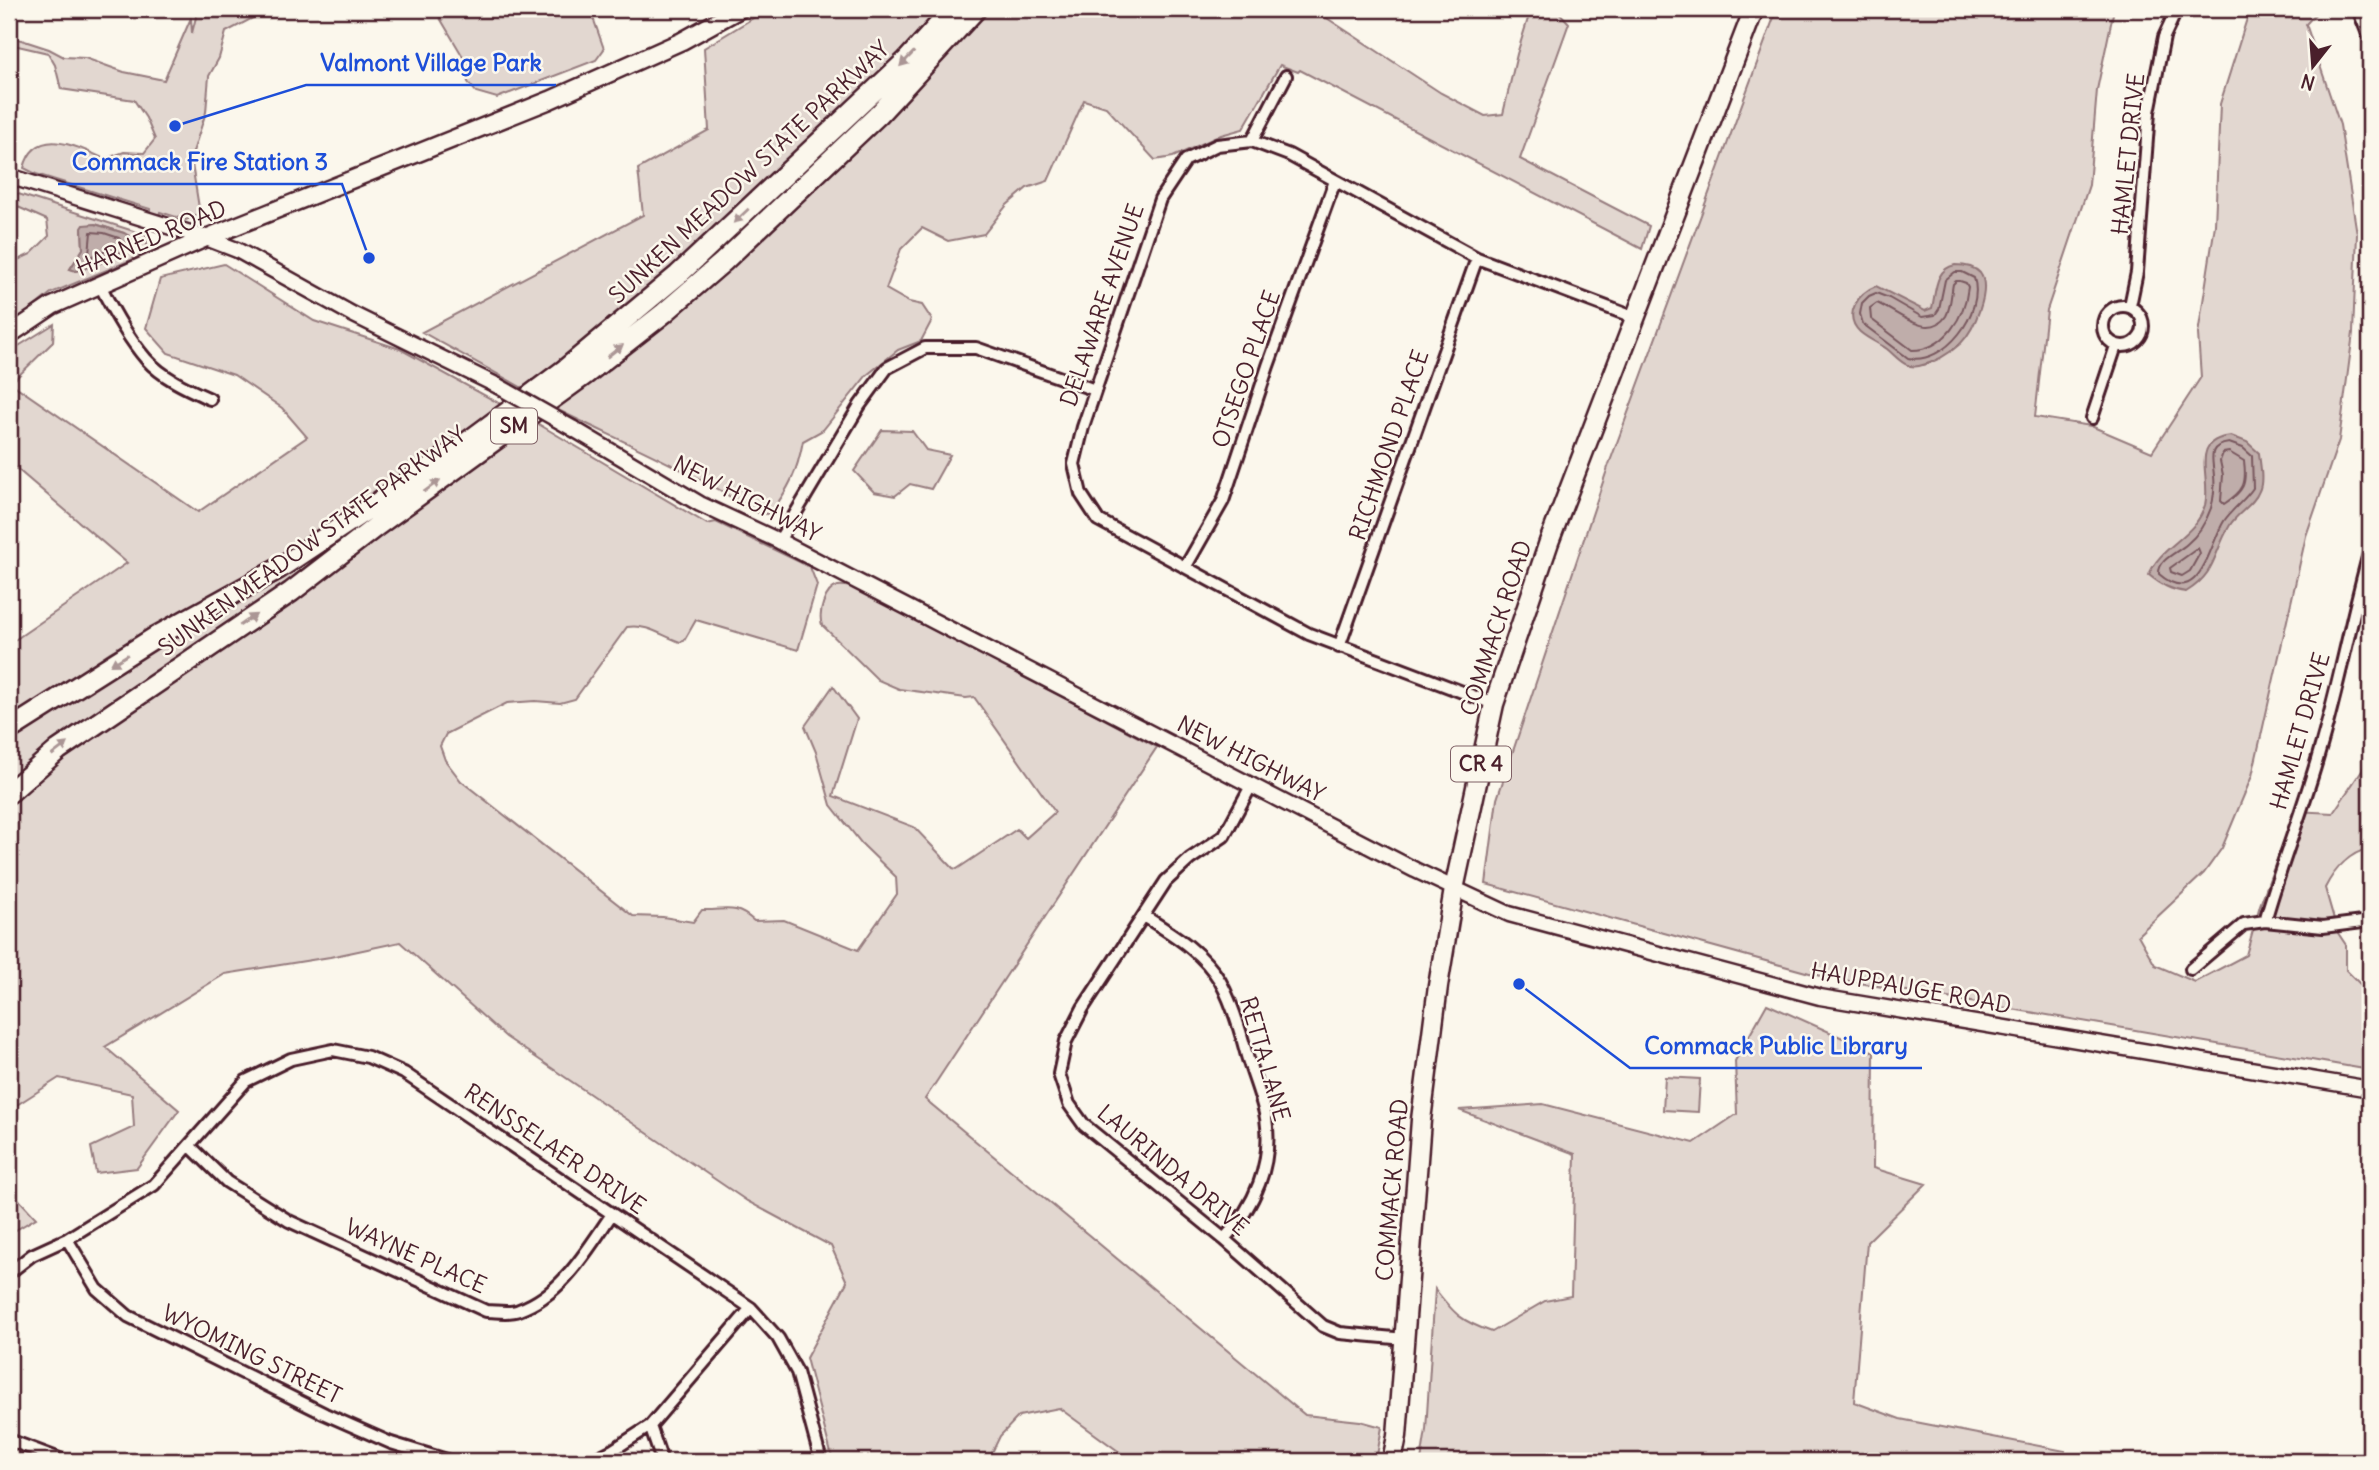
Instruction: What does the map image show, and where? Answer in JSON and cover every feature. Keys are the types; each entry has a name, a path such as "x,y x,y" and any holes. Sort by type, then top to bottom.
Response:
{"highway":[{"name":"SUNKEN MEADOW STATE PARKWAY","path":"9,730 157,636 278,569 458,449 563,370 678,275 906,61 953,9"},
{"name":"SUNKEN MEADOW STATE PARKWAY","path":"9,793 58,750 291,592 378,525 586,374 664,313 723,262 870,123 976,9"}],"main road":[{"name":"HARNED ROAD","path":"9,335 52,306 206,238 550,100 682,41 740,9"},
{"name":"COMMACK ROAD","path":"1392,1461 1397,1436 1421,1120 1438,986 1454,889 1494,704 1549,542 1754,9"}],"street":[{"name":"HAMLET DRIVE","path":"2116,346 2133,344 2141,332 2141,318 2130,306 2137,272 2149,112 2164,37 2177,9"},
{"path":"2358,9 2370,39"},
{"path":"1252,141 1286,76"},
{"name":"DELAWARE AVENUE","path":"1494,704 1339,647 1274,616 1098,520 1081,494 1074,464 1095,390 1160,200 1186,160 1217,145 1252,141 1289,155 1477,258 1636,318"},
{"name":"NEW HIGHWAY","path":"9,176 237,250 352,314 498,386 700,504 779,541 1454,889"},
{"name":"OTSEGO PLACE","path":"1186,566 1223,501 1268,366 1335,181"},
{"name":"RICHMOND PLACE","path":"1339,647 1477,258"},
{"path":"100,285 117,319 148,361 178,384 210,399"},
{"path":"2092,418 2116,346 2103,331 2104,320 2109,312 2118,307 2130,306"},
{"path":"779,541 860,405 887,368 925,348 976,348 1095,390"},
{"name":"HAMLET DRIVE","path":"2265,921 2320,751 2365,586 2370,550"},
{"name":"LAURINDA DRIVE","path":"1251,785 1224,836 1166,881 1083,1008 1066,1041 1059,1073 1069,1104 1084,1125 1224,1239 1322,1326 1340,1333 1405,1339"},
{"name":"HAUPPAUGE ROAD","path":"1454,889 1509,914 1820,997 2370,1089"},
{"name":"RETTA LANE","path":"1144,916 1192,947 1220,981 1240,1032 1266,1118 1266,1155 1262,1181 1239,1224 1224,1239"},
{"path":"2191,969 2244,924 2265,921 2323,927 2370,921"},
{"name":"RENSSELAER DRIVE","path":"9,1273 32,1255 67,1239 154,1185 246,1081 291,1059 333,1050 368,1057 404,1073 751,1308 778,1338 797,1372 821,1461"},
{"name":"WAYNE PLACE","path":"190,1146 227,1182 289,1221 486,1311 517,1311 548,1295 579,1263 612,1214"},
{"name":"WYOMING STREET","path":"67,1239 97,1289 128,1316 336,1419 391,1443 450,1461"},
{"path":"591,1461 614,1450 650,1426 751,1308"},
{"path":"650,1426 662,1461"},
{"path":"9,1440 65,1461"}],"shaded area":[{"path":"198,9 270,9 226,32 219,58 209,76 206,112 191,158 200,214 186,220 160,212 159,215 150,213 150,209 24,168 29,155 37,147 47,143 70,145 105,159 124,152 144,153 155,139 134,100 61,89 55,65 48,53 9,44 9,36 49,49 64,57 85,58 124,72 164,80 191,18 192,33"},
{"path":"431,9 590,9 604,49 596,60 497,98 476,92 468,82 462,55 437,13"},
{"path":"768,9 940,9 893,61 793,160 528,391 422,332 643,215 638,169 709,130 704,48"},
{"path":"984,9 1313,9 1441,93 1485,116 1503,114 1531,9 1556,9 1569,23 1520,159 1649,226 1642,249 1300,70 1298,72 1280,65 1243,129 1221,135 1173,157 1155,160 1106,107 1084,100 1048,181 1027,188 1007,205 984,234 948,241 922,228 901,249 886,289 909,302 922,305 932,320 921,341 898,350 867,375 823,430 803,441 791,480 770,514 749,509 698,478 558,410 554,405"},
{"path":"1777,9 2114,9 2097,90 2089,185 2047,310 2035,417 2091,426 2152,452 2201,377 2198,334 2215,225 2220,104 2250,9 2320,9 2306,24 2340,125 2357,234 2353,333 2339,440 2306,536 2252,776 2222,848 2204,873 2138,935 2155,965 2195,982 2246,955 2260,905 2295,811 2333,813 2370,758 2370,848 2362,850 2343,863 2325,888 2338,933 2346,945 2346,970 2361,985 2370,986 2370,1070 1824,977 1486,884 1497,799 1608,467"},
{"path":"9,191 146,235 148,253 51,293 9,327 9,264 31,254 49,236 47,220 9,203","holes":["95,224 124,233 120,253 76,271 70,269 83,249 82,229"]},
{"path":"224,264 314,321 400,349 506,407 339,522 110,652 9,721 9,644 127,563 9,462 9,355 54,324 53,342 11,383 198,512 307,437 282,408 234,375 168,353 146,328 160,279"},
{"path":"535,422 707,524 716,522 810,567 817,585 798,650 696,620 684,641 680,642 648,629 627,627 575,699 560,703 507,703 446,734 440,746 445,760 461,781 633,916 693,922 702,910 730,909 747,915 754,921 784,920 858,950 897,894 896,877 862,844 831,805 816,752 805,726 833,686 857,719 833,796 914,827 953,868 957,869 1017,829 1026,838 1055,812 974,697 899,689 878,680 822,625 823,603 833,588 856,587 1157,747 925,1099 1305,1415 1360,1421 1382,1427 1376,1461 1132,1461 1059,1408 1019,1416 1000,1436 988,1461 833,1461 806,1358 847,1282 831,1246 747,1201 506,1037 400,942 330,957 225,974 105,1047 179,1110 137,1168 96,1173 91,1147 134,1127 132,1094 59,1078 9,1110 9,802 77,747 498,448 514,441"},
{"path":"882,430 912,431 926,450 950,455 931,489 910,484 895,496 874,492 854,471"},
{"path":"318,549 323,557 9,785 9,742 28,726 125,662"},
{"path":"1767,1004 1874,1052 1873,1168 1926,1184 1867,1242 1854,1402 1900,1419 2065,1451 2065,1461 1421,1461 1426,1430 1435,1289 1459,1316 1492,1332 1545,1301 1571,1296 1575,1154 1459,1110 1543,1104 1694,1143 1737,1114 1735,1061"},
{"path":"1665,1077 1700,1079 1698,1112 1663,1110"},
{"path":"9,1189 36,1218 9,1234"}],"water":[{"path":"95,224 133,238 123,250 108,259 76,271 70,269 83,249 82,228 84,225"},
{"path":"1948,267 1972,267 1980,273 1983,280 1983,299 1966,337 1942,357 1925,365 1910,366 1860,332 1855,325 1855,305 1864,293 1876,286 1925,311 1932,308 1940,276"},
{"path":"2231,436 2247,442 2259,453 2259,491 2230,525 2204,577 2186,592 2171,588 2149,575 2161,556 2200,516 2205,505 2206,452 2218,439"}],"place":[{"name":"Valmont Village Park","path":"175,126"},
{"name":"Commack Fire Station 3","path":"369,258"},
{"name":"Commack Public Library","path":"1519,984"}]}
